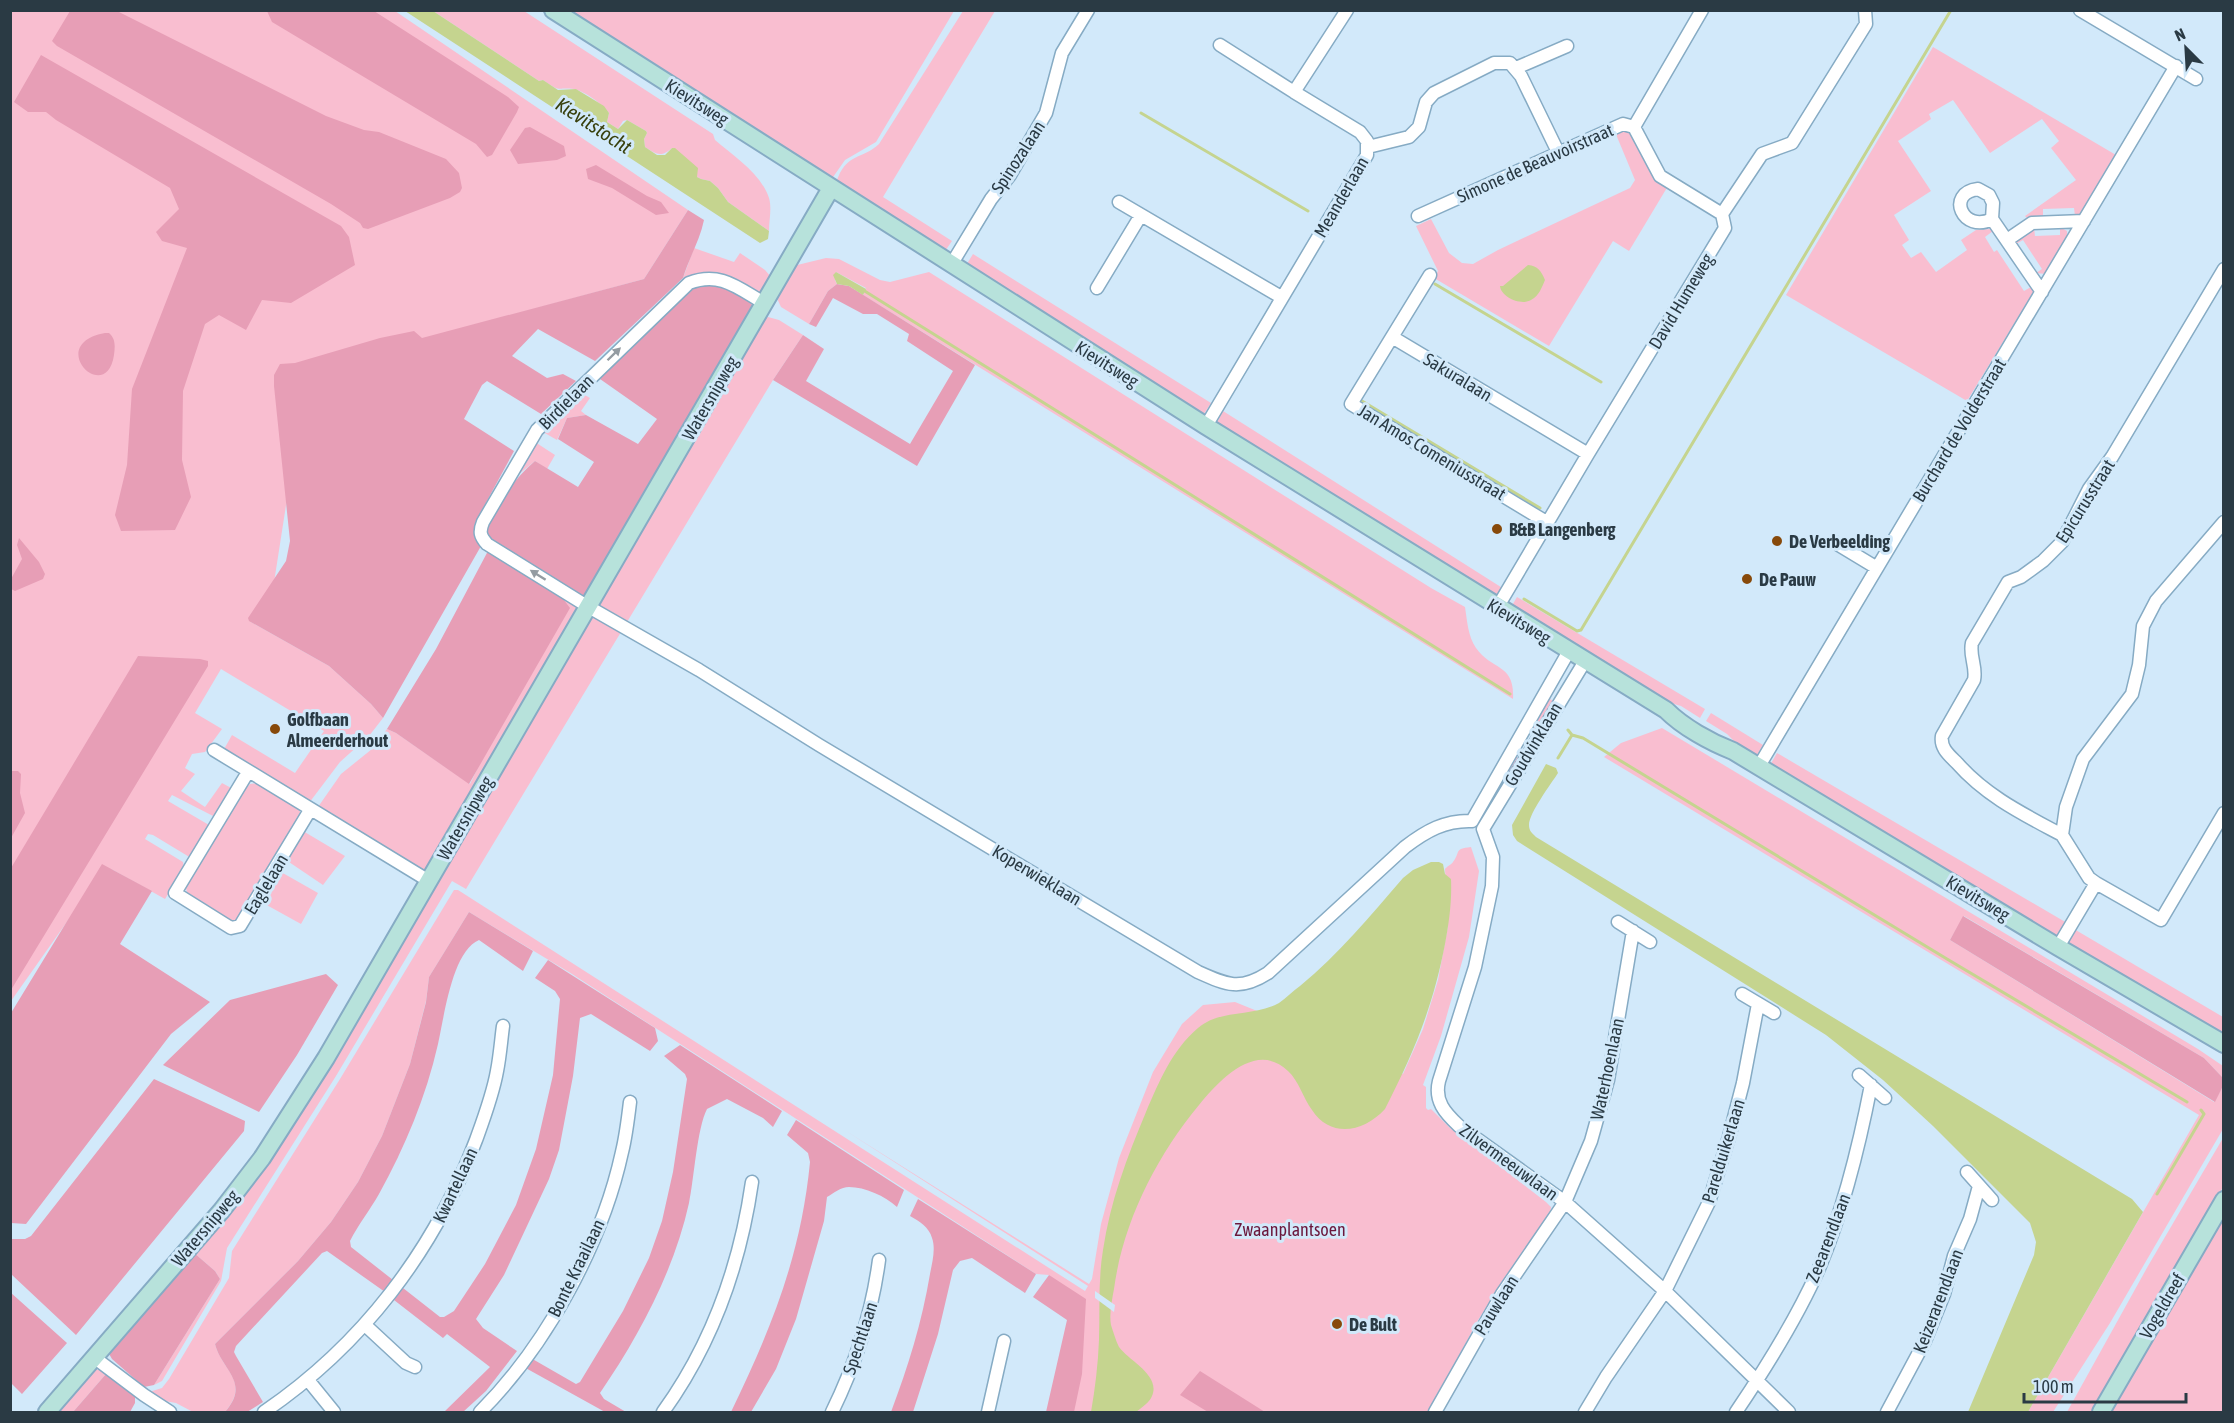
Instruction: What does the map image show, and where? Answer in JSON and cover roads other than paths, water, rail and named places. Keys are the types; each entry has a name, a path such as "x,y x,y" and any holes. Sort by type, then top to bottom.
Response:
{"street":[{"name":"Kievitsweg","path":"553,10 951,265 1497,608 1665,710 1674,718 1759,766 2058,947 2223,1043"},
{"name":"Spinozalaan","path":"951,265 991,199 1010,175 1046,113 1062,53 1088,10"},
{"path":"1294,92 1347,10"},
{"path":"1634,127 1702,10"},
{"name":"David Humeweg","path":"1497,608 1725,228 1722,214 1762,154 1792,143 1866,24 1865,10"},
{"path":"2080,10 2196,79"},
{"name":"Meanderlaan","path":"1206,426 1365,159 1368,147 1360,132 1220,45"},
{"path":"1516,68 1567,46"},
{"path":"1368,147 1409,137 1419,127 1426,102 1434,93 1494,63 1510,63 1516,68 1558,152"},
{"name":"Burchard de Volderstraat","path":"1759,766 2176,66"},
{"name":"Simone de Beauvoirstraat","path":"1418,216 1623,124 1634,127 1659,176 1722,214"},
{"name":"Watersnipweg","path":"47,1413 222,1210 262,1158 326,1058 831,188"},
{"path":"1119,202 1281,297"},
{"path":"1097,288 1141,215"},
{"path":"1992,219 2042,292"},
{"path":"2007,240 2032,223 2084,220"},
{"name":"Epicurusstraat","path":"2062,835 2006,805 1972,780 1945,750 1941,743 1942,736 1974,680 1976,673 1970,649 1972,643 2008,582 2021,577 2043,561 2062,542 2089,489 2112,457 2223,270"},
{"path":"1392,337 1430,275"},
{"name":"Birdielaan","path":"587,606 487,544 480,537 483,522 521,455 537,430 689,282 713,278 727,281 764,303"},
{"name":"Sakuralaan","path":"1392,337 1588,454"},
{"name":"Jan Amos Comeniusstraat","path":"1392,337 1351,404 1548,523"},
{"path":"2223,522 2156,601 2143,626 2139,665 2132,694 2083,759 2066,807 2062,835 2089,878 2161,920 2223,813"},
{"path":"1834,542 1877,568"},
{"name":"Koperwieklaan","path":"587,606 699,670 819,745 1198,972 1223,984 1240,985 1253,982 1268,973 1405,847 1427,830 1458,821 1478,825"},
{"name":"Goudvinklaan","path":"1478,825 1569,651"},
{"name":"Goudvinklaan","path":"1478,825 1585,661"},
{"path":"214,750 429,881"},
{"name":"Eaglelaan","path":"248,772 175,893 205,913 231,928 240,926 310,810"},
{"name":"Zilvermeeuwlaan","path":"1478,825 1493,857 1492,886 1475,967 1436,1091 1438,1100 1447,1115 1458,1126 1565,1202 1665,1291 1789,1413"},
{"path":"2058,947 2096,883"},
{"path":"1618,922 1650,942"},
{"name":"Waterhoenlaan","path":"1565,1202 1591,1141 1608,1080 1633,931"},
{"path":"1742,994 1774,1013"},
{"name":"Parelduikerlaan","path":"1585,1413 1606,1377 1665,1291 1712,1191 1730,1137 1758,1004"},
{"name":"Kwartellaan","path":"264,1413 308,1380 365,1325 410,1269 440,1221 461,1180 481,1125 497,1073 503,1026"},
{"path":"1859,1075 1885,1098"},
{"name":"Zeearendlaan","path":"1736,1413 1794,1320 1819,1267 1839,1217 1855,1159 1870,1085"},
{"name":"Bonte Kraailaan","path":"480,1413 513,1374 545,1330 588,1253 622,1154 630,1102"},
{"path":"1967,1172 1992,1200"},
{"path":"663,1413 681,1386 712,1327 734,1271 746,1225 752,1182"},
{"name":"Keizerarendlaan","path":"1887,1413 1925,1341 1944,1294 1954,1256 1970,1219 1979,1186"},
{"name":"Vogeldreef","path":"2101,1413 2223,1200"},
{"name":"Pauwlaan","path":"1435,1413 1502,1294 1565,1202"},
{"name":"Spechtlaan","path":"832,1413 861,1340 875,1292 879,1260"},
{"path":"365,1325 406,1363 415,1368"},
{"path":"988,1413 1004,1341"},
{"path":"94,1358 170,1413"},
{"path":"308,1380 334,1413"}],"water":[{"name":"Kievitstocht","path":"405,11 433,11 539,81 543,80 558,90 576,89 604,106 609,113 607,122 618,129 627,120 646,131 645,147 657,155 665,155 675,148 698,168 697,177 710,181 728,202 769,231 768,239 760,243"},
{"path":"1528,265 1537,268 1545,280 1538,294 1527,302 1508,297 1500,286 1503,286"},
{"path":"836,272 866,289 863,295 849,286 837,284 833,275"},
{"path":"1546,764 1556,768 1558,773 1536,806 1530,820 1531,832 1536,837 2132,1199 2143,1212 2028,1412 1968,1412 2034,1255 2036,1242 2030,1223 1933,1126 1883,1080 1826,1035 1517,841 1513,835 1512,825"},
{"path":"1431,862 1443,864 1445,874 1451,879 1450,912 1445,944 1435,988 1421,1029 1385,1109 1377,1117 1358,1127 1348,1129 1328,1125 1312,1110 1288,1071 1276,1063 1263,1060 1239,1067 1217,1085 1183,1125 1156,1168 1134,1215 1118,1264 1111,1307 1111,1325 1119,1347 1143,1369 1152,1381 1154,1388 1152,1396 1136,1412 1091,1412 1099,1349 1101,1261 1106,1232 1120,1180 1139,1129 1161,1078 1174,1056 1189,1037 1207,1022 1226,1015 1269,1007 1282,1001 1341,948 1403,878 1413,870"}],"waterway":[{"path":"1524,599 1577,631 1581,630 1951,10"},
{"path":"1141,113 1308,211"},
{"path":"1435,284 1601,382"},
{"path":"863,290 1510,694"},
{"path":"1362,401 1540,508"},
{"path":"1568,730 1572,735 1583,738 2187,1102"},
{"path":"1558,758 1572,735"},
{"path":"2157,1194 2204,1114 2201,1110"}],"place":[{"name":"B&B Langenberg","path":"1497,529"},
{"name":"De Verbeelding","path":"1777,541"},
{"name":"De Pauw","path":"1747,579"},
{"name":"Golfbaan Almeerderhout","path":"275,729"},
{"name":"De Bult","path":"1337,1324"}],"park label":[{"name":"Zwaanplantsoen","path":"1290,1229"}]}
